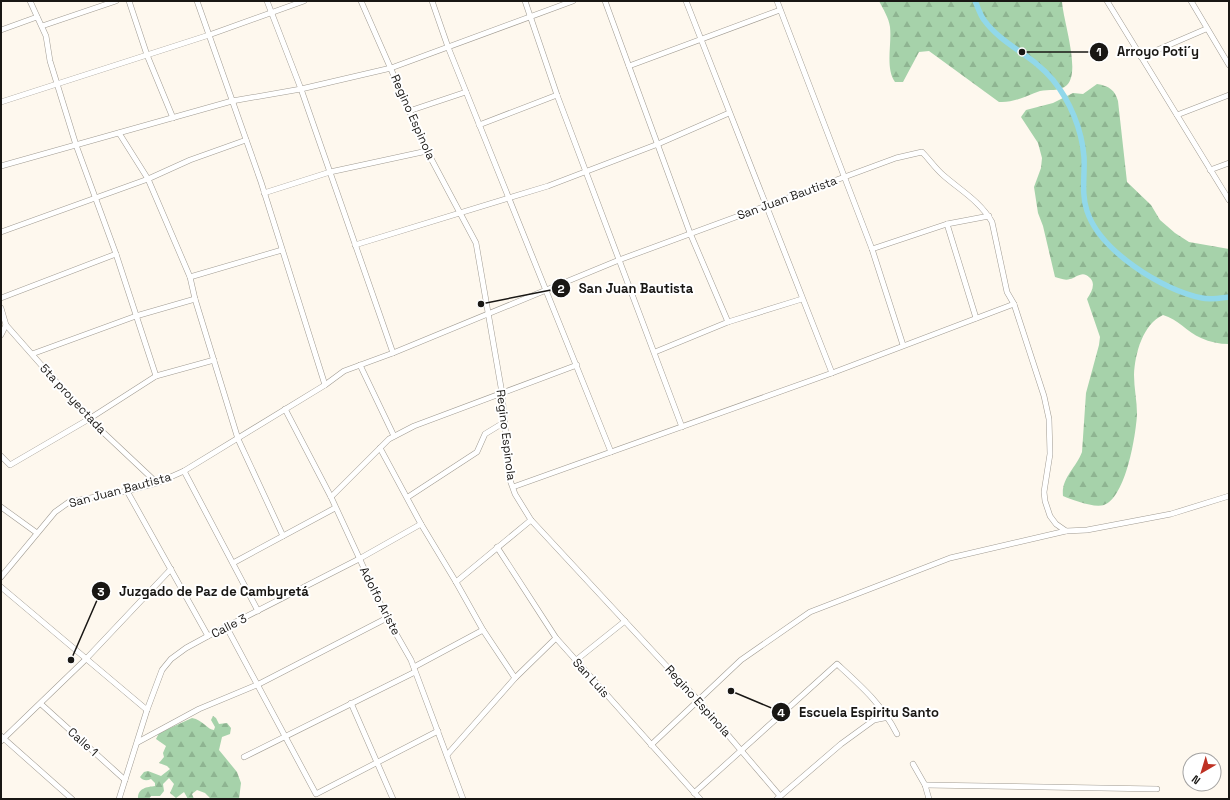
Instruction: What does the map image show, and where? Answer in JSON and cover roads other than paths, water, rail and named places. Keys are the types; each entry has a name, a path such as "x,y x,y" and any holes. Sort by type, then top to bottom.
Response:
{"street":[{"path":"30,1 46,36 50,61 76,145 116,254 156,376"},
{"path":"42,26 116,1"},
{"path":"129,1 147,55 173,118"},
{"path":"197,1 264,193 325,385"},
{"path":"267,1 270,12 301,88 393,353"},
{"path":"1,102 209,35 304,1"},
{"name":"Regino Espinola","path":"361,1 427,151 476,243 502,393 503,423 513,487 521,505 531,520 698,700 778,798"},
{"path":"432,1 448,47 544,290 611,452"},
{"path":"525,1 557,95 682,427"},
{"path":"1,166 232,101 301,88 391,68 573,1"},
{"path":"605,1 690,233 728,322"},
{"path":"686,1 832,372"},
{"path":"777,1 872,249 903,345"},
{"path":"1107,1 1229,200"},
{"path":"1191,1 1229,65"},
{"path":"629,66 780,10"},
{"path":"1,30 37,17"},
{"path":"1141,57 1206,28"},
{"path":"409,111 466,92"},
{"path":"479,125 557,95"},
{"path":"1177,115 1229,95"},
{"path":"355,245 509,199 658,144 730,113"},
{"path":"119,133 148,179 190,277 195,299 238,439 283,536"},
{"path":"1,232 96,199 148,179 190,160 246,140"},
{"path":"264,193 330,172 427,151"},
{"name":"San Juan Bautista","path":"1,577 55,512 69,502 156,483 184,471 325,385 344,371 393,353 544,290 690,233 845,178 896,158 922,152 942,174 977,203 989,216"},
{"path":"1210,170 1229,163"},
{"path":"872,249 947,224 989,216 992,222 1007,292 1014,304 1044,396 1049,419 1050,454 1044,501 1050,516 1056,524 1066,531"},
{"path":"947,224 976,318"},
{"path":"190,277 282,250"},
{"path":"1,298 116,254"},
{"path":"655,352 728,322 802,298"},
{"path":"32,354 136,316 195,299"},
{"path":"513,487 682,427 1014,304"},
{"name":"5ta proyectada","path":"1,308 6,325 89,419 156,483"},
{"path":"1,336 6,325"},
{"path":"1,456 10,465 89,419 156,376 214,360"},
{"path":"360,365 394,436"},
{"path":"331,497 389,438 414,426 576,365"},
{"name":"Adolfo Ariste","path":"285,408 331,497 387,618 414,670 464,799"},
{"path":"408,497 477,452 484,434 503,423"},
{"path":"380,448 408,497 421,524 456,582 482,630 515,678"},
{"path":"184,471 258,611"},
{"path":"127,490 208,636"},
{"path":"651,745 741,660 770,642 810,612 950,558 1066,531 1087,530 1171,514 1229,496"},
{"path":"1,507 37,534"},
{"path":"233,563 335,508"},
{"path":"456,582 531,520"},
{"name":"Calle 3","path":"120,799 147,710 162,670 172,659 186,648 208,636 227,628 359,559 421,524"},
{"name":"San Luis","path":"497,547 556,638 700,799"},
{"path":"72,799 2,738 41,704 87,659 171,569"},
{"path":"1,587 147,710"},
{"path":"138,742 199,709 258,684 387,618"},
{"path":"575,661 625,621"},
{"path":"227,628 318,796 376,763 438,731"},
{"path":"244,757 351,704 414,670 482,630"},
{"path":"447,755 515,678 556,638"},
{"path":"694,793 837,664 878,703 889,718 897,734"},
{"name":"Calle 1","path":"41,704 125,780"},
{"path":"351,704 393,799"},
{"path":"778,798 841,744 874,720 889,718"},
{"path":"913,764 925,785 929,799"},
{"path":"925,785 1157,789"}],"waterway":[{"path":"975,1 980,13 991,29 1037,64 1053,80 1070,106 1078,126 1083,147 1085,204 1094,226 1105,240 1134,266 1151,278 1169,287 1186,294 1205,299 1229,297"}],"place":[{"name":"Arroyo Poti´y","path":"1022,52"},
{"name":"San Juan Bautista","path":"481,304"},
{"name":"Juzgado de Paz de Cambyretá","path":"71,660"},
{"name":"Escuela Espiritu Santo","path":"731,691"}]}
